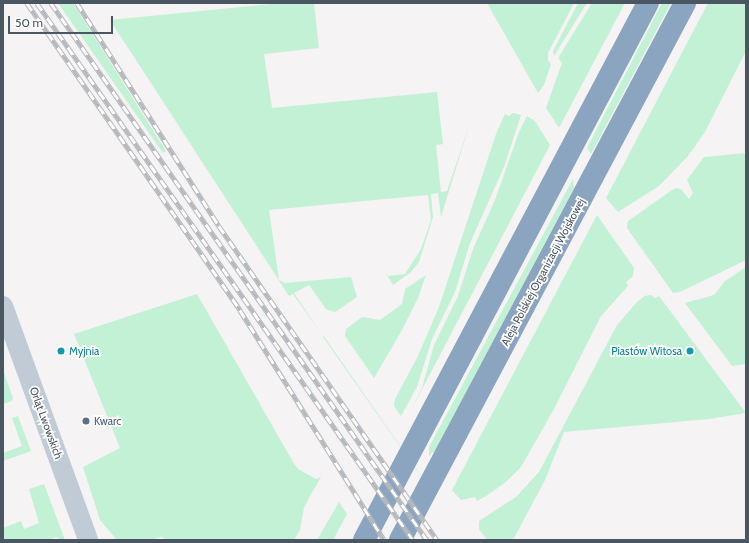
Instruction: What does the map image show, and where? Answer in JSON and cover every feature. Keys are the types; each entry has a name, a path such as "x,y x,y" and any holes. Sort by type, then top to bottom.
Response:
{"highway":[{"path":"364,540 421,435 648,3"},
{"name":"Aleja Polskiej Organizacji Wojskowej","path":"400,540 442,465 685,3"}],"street":[{"name":"Orląt Lwowskich","path":"3,306 88,540"}],"green space":[{"path":"58,3 73,3 166,151 163,153"},
{"path":"281,3 314,3 319,48 264,54 272,108 437,92 443,144 436,145 441,192 447,191 469,126 441,217 438,193 431,194 433,217 419,262 411,272 393,285 385,272 388,276 405,274 421,249 431,220 428,195 269,210 279,280 285,283 351,277 357,297 335,312 326,309 309,285 294,293 320,332 293,294 289,296 110,20"},
{"path":"487,3 574,3 548,53 548,60 551,64 544,85 538,93"},
{"path":"578,3 587,3 554,56 553,51"},
{"path":"592,3 625,3 559,128 546,108 562,63 558,58"},
{"path":"662,3 671,3 591,154 587,148"},
{"path":"708,3 746,3 746,51 705,132 688,156 659,186 618,212 606,198"},
{"path":"513,113 521,115 504,167 470,243 455,292 432,339 417,387 401,416 394,406 395,399 418,356 439,307 496,134 505,114 509,116"},
{"path":"527,116 535,121 550,145 408,416 422,388 434,345 458,296 473,249 495,200 519,132"},
{"path":"746,153 746,260 680,292 673,293 627,228 628,221 675,188 681,189 689,199 693,193 687,180 704,157"},
{"path":"573,179 574,188 434,453 432,452 429,457 429,447"},
{"path":"597,215 634,268 633,276 626,282 628,286 601,316 554,409 521,467 506,482 477,501 475,497 461,500 452,490"},
{"path":"746,267 746,364 732,366 685,303 714,295 725,281"},
{"path":"426,275 418,298 402,330 374,378 345,336 346,329 362,317 380,320 402,304 405,289"},
{"path":"197,294 293,462 298,469 316,479 321,477 304,507 300,530 294,540 168,540 161,537 149,540 117,540 100,520 83,467 120,448 74,334"},
{"path":"651,295 655,298 659,296 746,413 709,419 564,432 545,480 513,540 487,540 479,529 479,521 516,497 539,472 617,325 637,302 645,296"},
{"path":"323,335 451,519 323,337"},
{"path":"3,370 13,398 12,401 3,404"},
{"path":"18,416 31,451 3,461 3,453 22,446 12,418"},
{"path":"44,484 65,540 59,540 57,537 48,540 3,540 3,528 21,521 24,529 39,523 29,489"},
{"path":"339,502 347,514 333,540 317,540"}],"railway":[{"path":"27,3 240,310 384,540"},
{"path":"37,3 413,540"},
{"path":"51,3 427,540"},
{"path":"77,3 219,226 437,540"}],"place":[{"name":"Myjnia","path":"61,351"},
{"name":"Piastów Witosa","path":"690,351"},
{"name":"Kwarc","path":"86,421"}]}
